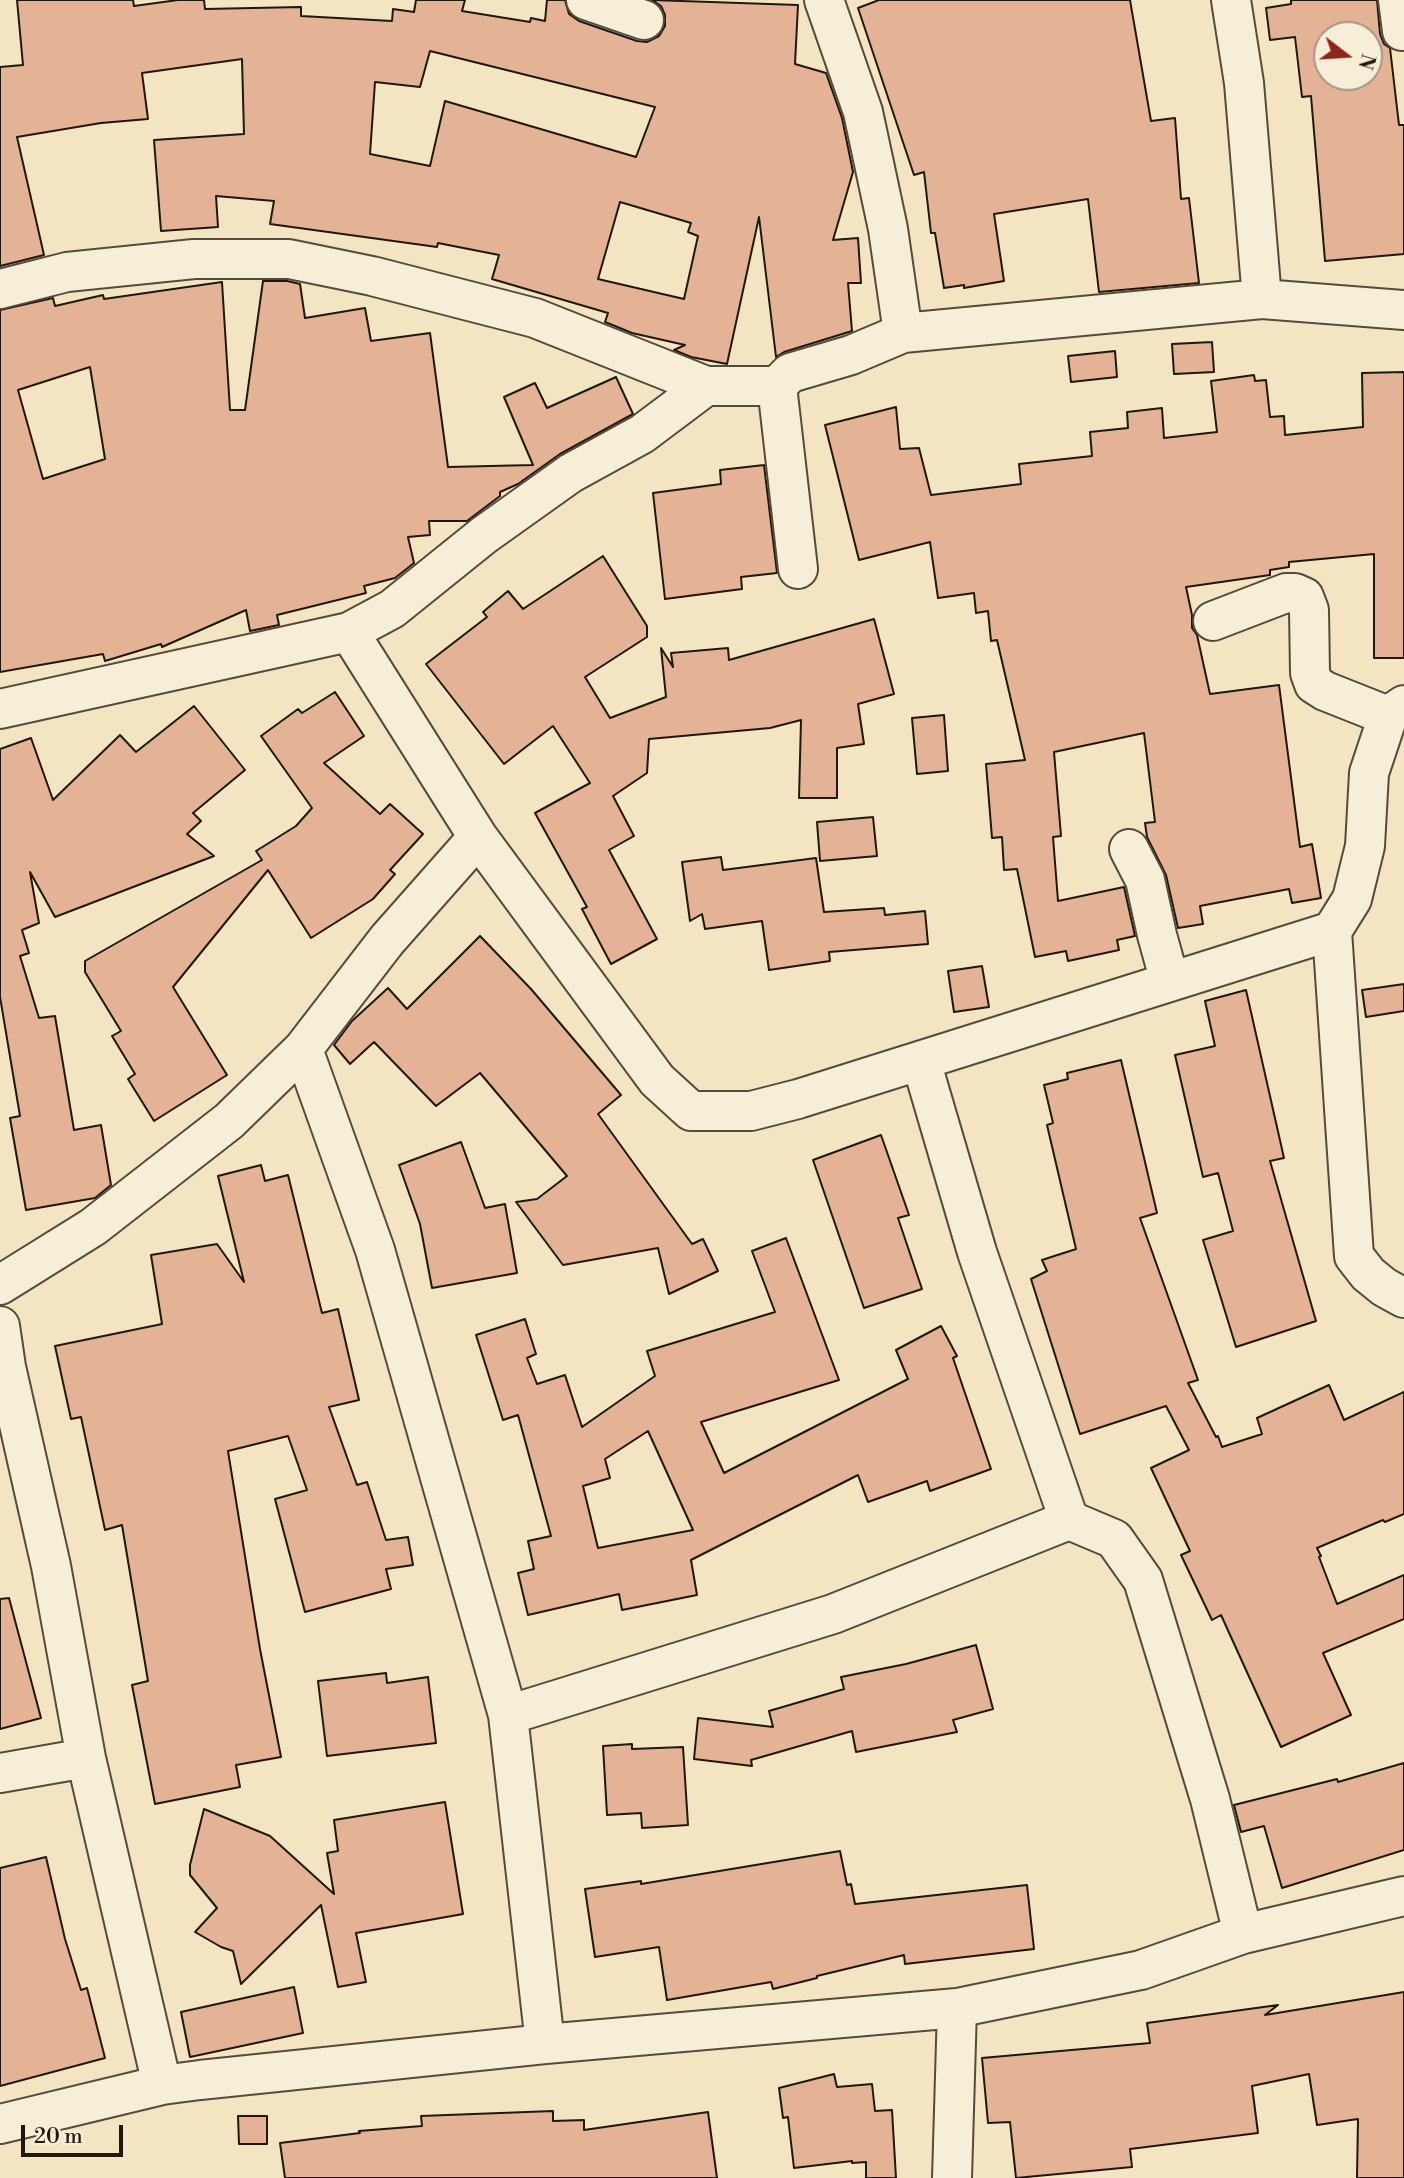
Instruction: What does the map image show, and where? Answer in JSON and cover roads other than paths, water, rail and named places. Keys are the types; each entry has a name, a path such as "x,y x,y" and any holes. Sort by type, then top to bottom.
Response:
{"street":[{"path":"586,0 644,20"},
{"path":"824,0 863,112 888,229 903,333"},
{"path":"1231,0 1244,83 1262,299"},
{"path":"0,289 67,272 105,268 194,260 289,259 372,276 536,318 706,386 777,386 790,373 851,355 903,333 1262,299 1404,310"},
{"path":"0,709 349,632 392,609 484,535 571,473 642,434 706,386"},
{"path":"777,386 798,569"},
{"path":"1213,621 1286,593 1304,597 1309,610 1310,673 1314,684 1325,691 1396,710 1369,773 1365,846 1352,899 1332,931 1354,1256 1368,1274 1404,1298"},
{"path":"349,632 478,837 657,1080 691,1111 751,1111 798,1099 1332,931"},
{"path":"0,1285 93,1227 229,1121 303,1049 387,940 478,837"},
{"path":"1129,849 1145,880 1170,982"},
{"path":"303,1049 375,1250 508,1715 545,2044"},
{"path":"921,1060 977,1252 1069,1520"},
{"path":"0,1326 3,1367 51,1566 86,1758 162,2085"},
{"path":"508,1715 833,1614 1069,1520 1114,1539 1143,1580 1209,1799 1244,1934"},
{"path":"0,1773 86,1758"},
{"path":"0,2124 162,2085 545,2044 957,2008 1141,1970 1244,1934 1404,1896"},
{"path":"952,2178 957,2008"}]}
